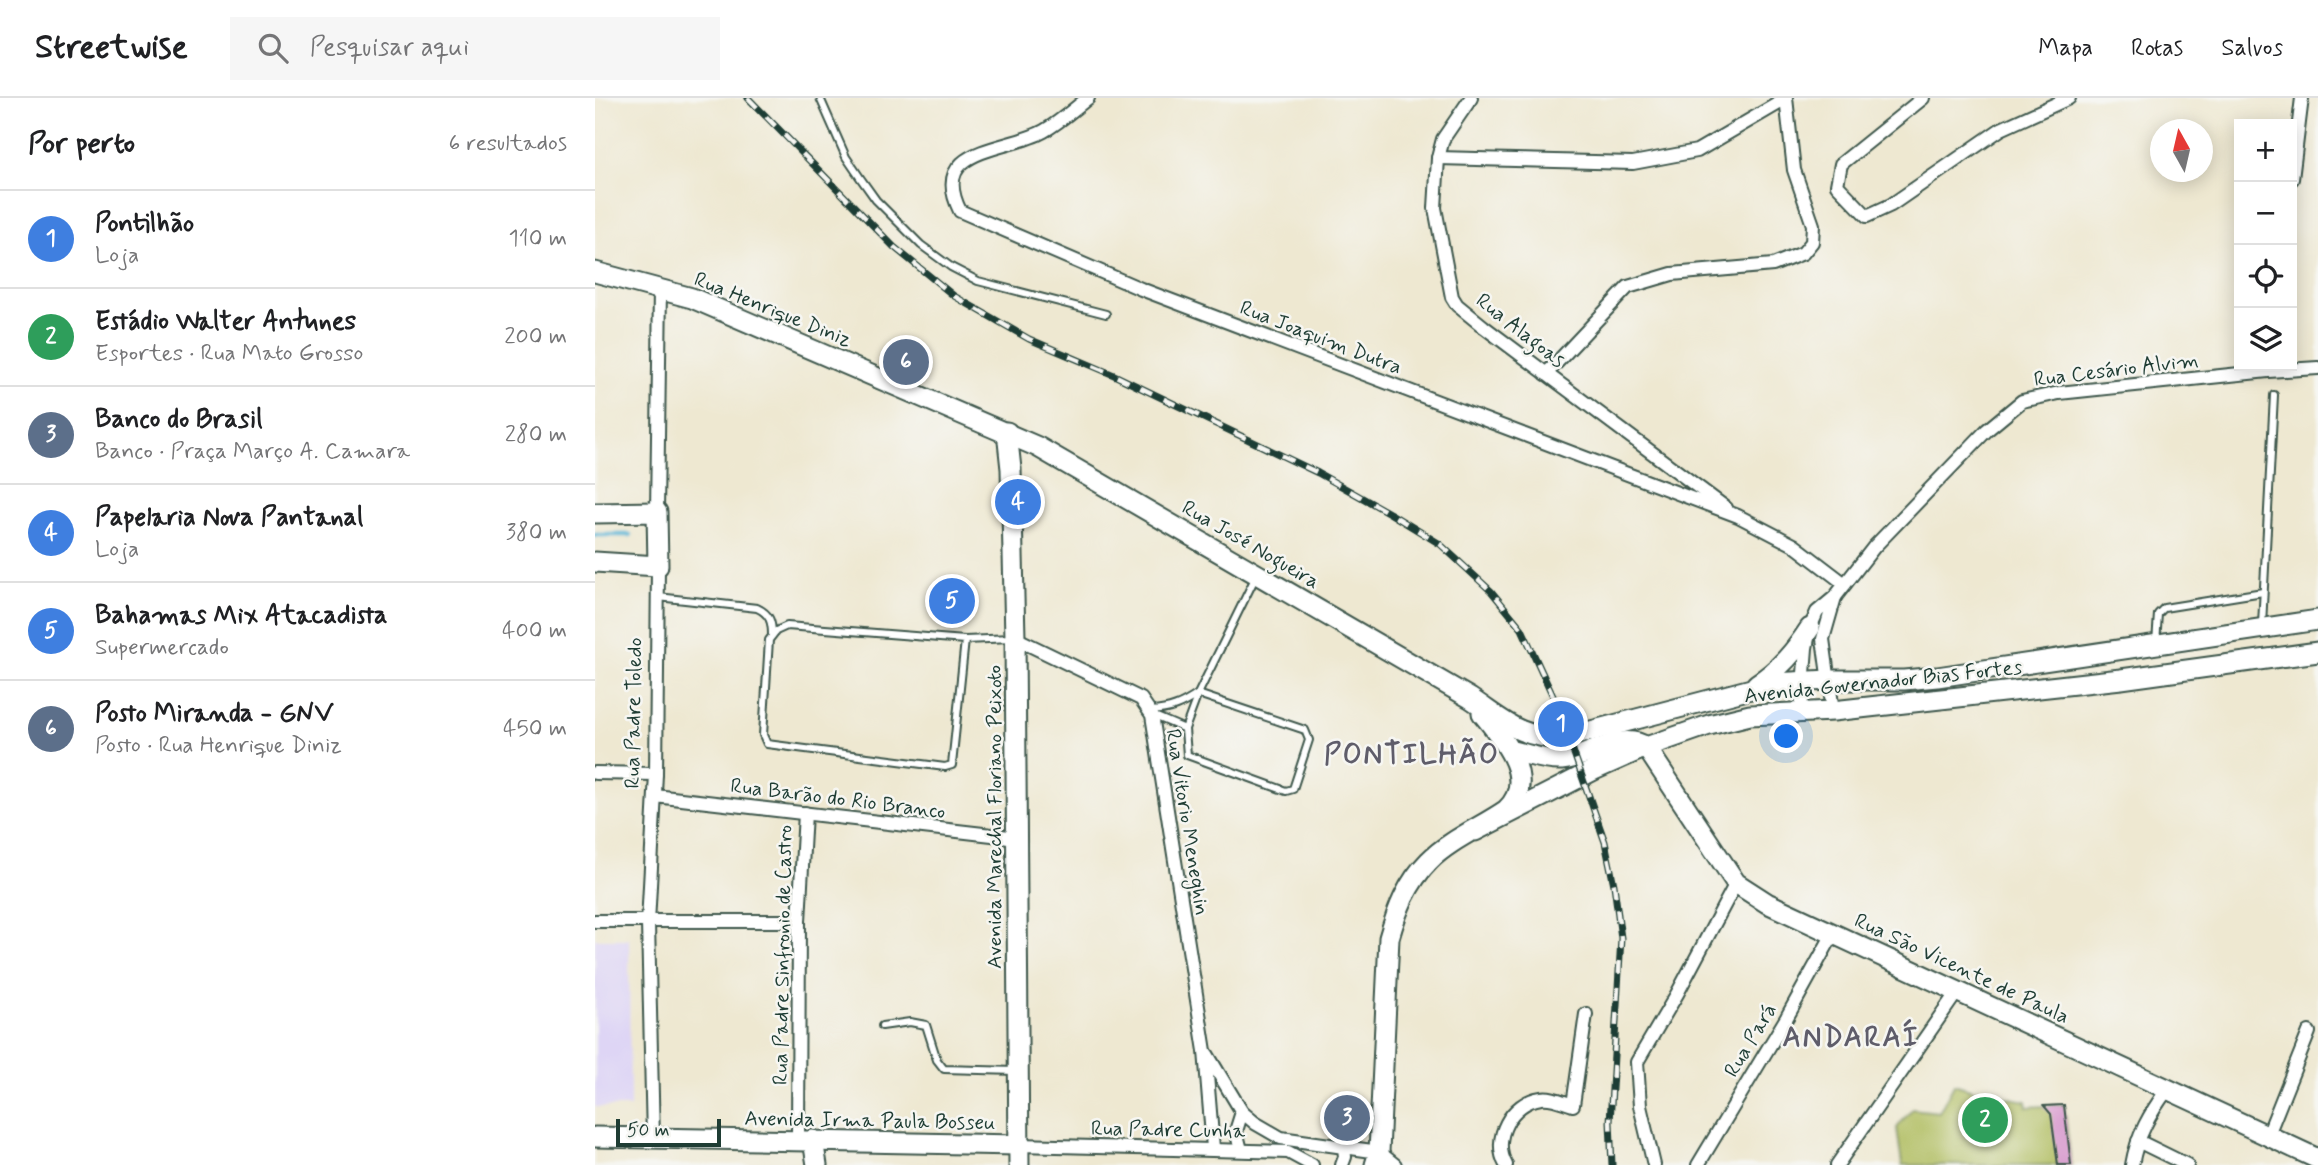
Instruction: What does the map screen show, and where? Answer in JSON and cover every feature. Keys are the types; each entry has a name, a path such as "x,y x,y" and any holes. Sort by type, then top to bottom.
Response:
{"main road":[{"name":"Rua Henrique Diniz","path":"595,272 692,298 1007,432"},
{"name":"Rua José Nogueira","path":"1007,432 1038,447 1470,698"},
{"name":"Avenida Marechal Floriano Peixoto","path":"1007,432 1011,468 1015,638 1019,1165"},
{"path":"1011,468 1038,447"},
{"path":"595,513 657,526"},
{"name":"Rua Padre Toledo","path":"657,526 658,566"},
{"path":"595,562 658,566"},
{"name":"Avenida Governador Bias Fortes","path":"1470,698 1523,733 1534,737 1564,738 1774,683 1926,678 2318,620"},
{"path":"1750,688 1774,673 1793,654 1810,628"},
{"name":"Avenida Governador Bias Fortes","path":"1475,831 1594,770 1646,747 1709,725 1750,715 1833,711 2121,679 2318,652"},
{"path":"1377,1158 1389,938 1395,917 1405,893 1430,859 1514,802 1519,783 1512,751 1470,698"},
{"path":"1512,751 1561,760 1628,741 1638,742 1646,747"},
{"name":"Rua São Vicente de Paula","path":"1646,747 1736,883 1767,903 2318,1159"},
{"name":"Avenida Irma Paula Bosseu","path":"595,1137 1019,1145"},
{"path":"806,1140 817,1165"}],"street":[{"name":"Rua Joaquim Dutra","path":"1088,98 1043,132 966,158 953,174 951,193 960,211 1141,289 1738,516 1794,545 1845,583"},
{"name":"Rua Alagoas","path":"1471,98 1450,126 1438,158 1437,225 1452,297 1457,305 1738,516"},
{"path":"1438,158 1633,163 1697,151 1786,98 1794,170 1813,225 1812,242 1803,253 1773,265 1672,274 1628,287 1546,374"},
{"path":"1923,98 1841,164 1837,185 1867,216 1891,205 2001,129 2069,98"},
{"path":"2297,138 2302,98"},
{"name":"Rua Padre Toledo","path":"657,526 660,288"},
{"name":"Rua Cesário Alvim","path":"2297,369 2318,369"},
{"name":"Rua Cesário Alvim","path":"1835,597 1874,547 1987,430 2022,401 2059,393 2243,371"},
{"name":"Rua Padre Toledo","path":"653,1139 648,923 656,775 658,566"},
{"path":"1801,712 1810,628 1821,608 1835,597"},
{"path":"1833,711 1823,639 1835,597"},
{"name":"Rua Vitorio Meneghin","path":"1015,638 1141,699 1151,713 1205,1051 1213,1148"},
{"path":"595,773 656,775"},
{"name":"Rua Barão do Rio Branco","path":"655,796 1017,838"},
{"name":"Rua Padre Sinfronio de Castro","path":"805,813 799,921 806,1140"},
{"path":"1654,1165 1640,1106 1637,1062 1677,995 1736,883"},
{"path":"595,921 799,921"},
{"name":"Rua Pará","path":"1697,1165 1787,1017 1833,934"},
{"path":"1837,1165 1957,992"},
{"path":"1506,1165 1501,1156 1504,1125 1523,1102 1544,1097 1573,1105 1586,1014"},
{"path":"2267,1137 2309,1032"},
{"name":"Rua Vitorio Meneghin","path":"1205,1051 1242,1112 1255,1123 1281,1138 1344,1147"},
{"path":"2132,1165 2149,1114 2167,1090"},
{"path":"1241,1150 1235,1131 1242,1112"},
{"path":"2138,1141 2187,1165"},
{"name":"Rua Padre Cunha","path":"1019,1145 1288,1152 1313,1165"},
{"path":"1342,1165 1344,1147 1395,1165"}],"lane":[{"path":"820,98 846,157 876,200 921,244 951,267 978,281 1106,314"},
{"path":"2262,627 2274,395"},
{"path":"1198,694 1305,730 1309,740 1293,789 1286,791 1192,758 1186,751 1185,729 1198,694 1257,574"},
{"path":"2155,645 2158,614 2164,608 2263,593"},
{"path":"658,597 757,607 769,617 772,635"},
{"path":"965,640 952,765 945,767 768,744 763,735 769,640 786,626 965,640 1015,638"},
{"path":"1151,713 1184,704 1198,694"},
{"path":"1151,713 1185,729"},
{"path":"882,1026 909,1022 926,1025 937,1060 944,1069 1018,1070"}],"shaded area":[{"path":"595,939 629,939 630,1107 595,1107"}],"green space":[{"path":"1954,1084 2026,1101 2027,1107 2064,1105 2071,1165 1902,1165 1897,1128 1912,1109 1939,1112"}],"building":[{"path":"2064,1105 2071,1165 2058,1165 2051,1114 2044,1106"}],"waterway":[{"path":"595,535 630,535"}],"railway":[{"path":"748,98 894,247 954,296 1029,339 1114,375 1318,473 1391,514 1440,544 1491,591 1522,629 1557,705 1605,842 1614,885 1621,938 1610,1122 1612,1165"}],"place":[{"name":"Posto Miranda - GNV","path":"906,362"},
{"name":"Papelaria Nova Pantanal","path":"1018,502"},
{"name":"Bahamas Mix Atacadista","path":"952,601"},
{"name":"Pontilhão","path":"1561,724"},
{"name":"Banco do Brasil","path":"1347,1118"},
{"name":"Estádio Walter Antunes","path":"1985,1120"}],"district":[{"name":"PONTILHÃO","path":"1412,753"},
{"name":"ANDARAÍ","path":"1851,1036"}]}
